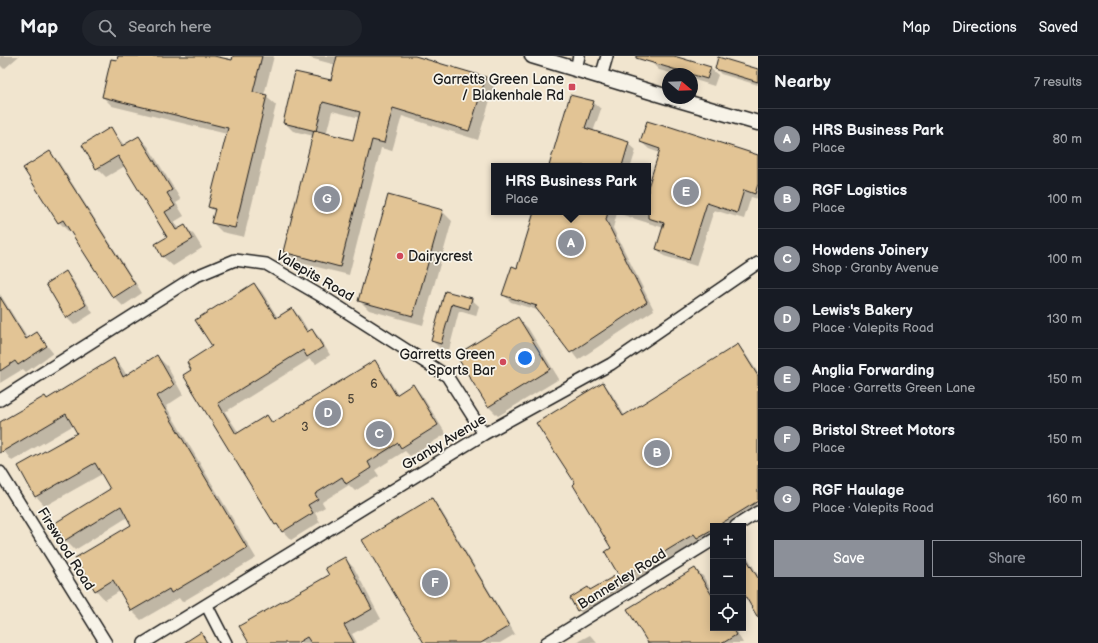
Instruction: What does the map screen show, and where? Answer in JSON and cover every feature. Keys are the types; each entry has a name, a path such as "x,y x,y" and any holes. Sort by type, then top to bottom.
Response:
{"street":[{"path":"532,56 577,63 601,77 662,95"},
{"path":"601,77 607,56"},
{"path":"693,104 758,123"},
{"name":"Valepits Road","path":"0,400 194,277 235,260 266,264 328,300 447,376 484,434"},
{"name":"Granby Avenue","path":"144,643 207,606 484,434 610,364 758,264"},
{"name":"Firswood Road","path":"0,472 106,643"},
{"path":"741,523 758,512"},
{"name":"Bannerley Road","path":"546,643 710,542"},
{"path":"207,606 226,643"}],"building":[{"path":"118,56 214,56 232,60 233,56 262,56 253,92 267,95 235,228 211,223 215,209 208,207 228,128 102,97 111,59 117,60"},
{"path":"337,56 415,56 486,77 469,131 393,108 384,143 372,140 340,267 283,252 314,130 283,123 295,72 331,80","holes":["323,102 360,112 353,140 316,131"]},
{"path":"636,56 674,56 711,67 707,79 698,76 698,68 670,68 636,58"},
{"path":"718,57 758,69 758,82 715,69"},
{"path":"570,95 594,101 585,128 629,142 623,163 550,163"},
{"path":"647,121 667,127 668,126 758,155 758,184 755,194 744,190 737,213 707,203 689,260 656,249 664,223 648,218 648,215 651,215 651,178 660,149 640,142"},
{"path":"111,127 122,146 139,136 172,190 167,193 175,206 165,212 176,230 185,225 193,239 162,257 155,244 167,237 118,156 96,169 82,145"},
{"path":"50,151 135,284 113,298 63,220 58,223 23,168"},
{"name":"Dairycrest","path":"388,195 443,210 413,316 358,301"},
{"path":"533,215 607,215 606,220 647,302 570,353 535,307 537,306 502,295 512,266 517,268"},
{"path":"66,271 86,305 66,318 46,284"},
{"path":"254,283 276,318 292,308 307,332 312,329 323,347 307,357 303,350 218,403 236,434 267,415 272,423 375,360 396,395 413,384 438,425 401,448 398,443 368,462 371,468 346,484 342,477 315,494 318,499 308,505 313,513 282,532 277,524 275,525 183,375 191,370 187,362 212,346 195,320"},
{"path":"445,291 472,298 469,309 452,304 441,344 431,341"},
{"path":"0,297 26,339 37,332 47,346 18,365 15,361 0,371"},
{"name":"Garretts Green Sports Bar","path":"518,317 550,369 488,407 456,355"},
{"path":"738,344 758,376 758,501 722,523 710,523 710,531 697,538 694,534 628,574 631,579 577,611 570,598 588,587 590,590 618,574 605,552 611,548 573,485 575,483 536,423 603,382 623,416"},
{"path":"157,355 174,385 157,396 247,548 171,593 169,589 131,611 113,580 95,591 75,558 131,525 121,506 64,541 55,523 110,489 95,463 35,497 18,466 77,433 66,414 0,453 0,422 45,396 47,399 114,358 123,377"},
{"path":"432,498 509,626 481,643 424,643 362,540"},
{"path":"345,557 372,609 344,625 354,643 311,643 307,637 297,643 249,643 239,626 329,575 325,568"},
{"path":"746,558 758,578 758,618 746,597"},
{"path":"695,568 710,592 710,631 734,631 736,635 723,643 648,643 627,609"},
{"path":"201,632 207,643 184,643"}],"place":[{"name":"Garretts Green Lane / Blakenhale Rd","path":"572,87"},
{"name":"Anglia Forwarding","path":"686,192"},
{"name":"RGF Haulage","path":"327,199"},
{"name":"HRS Business Park","path":"571,243"},
{"name":"Dairycrest","path":"400,256"},
{"name":"Garretts Green Sports Bar","path":"503,362"},
{"name":"Lewis's Bakery","path":"328,413"},
{"name":"Howdens Joinery","path":"379,434"},
{"name":"RGF Logistics","path":"657,453"},
{"name":"Bristol Street Motors","path":"435,583"}]}
